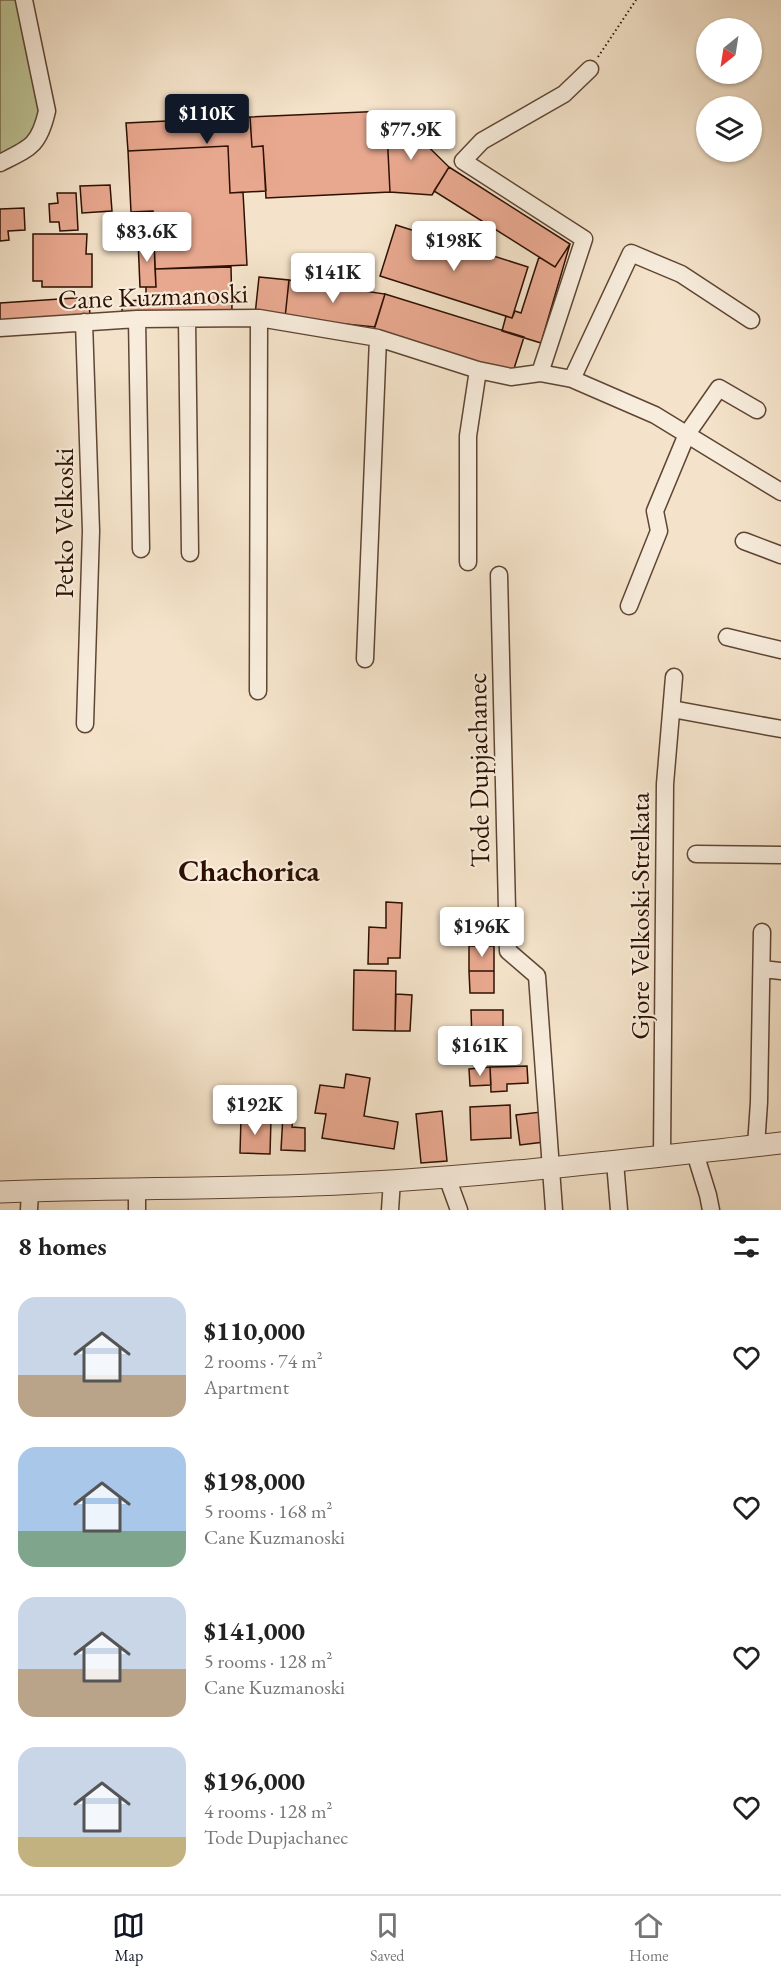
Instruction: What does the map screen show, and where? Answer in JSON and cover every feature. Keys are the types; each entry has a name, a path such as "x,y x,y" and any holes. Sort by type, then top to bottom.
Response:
{"street":[{"path":"0,163 36,142 43,129 47,111 24,0"},
{"path":"540,373 584,239 462,161 482,141 564,94 590,69"},
{"path":"573,379 631,253 681,274 751,320"},
{"path":"258,691 259,318"},
{"name":"Cane Kuzmanoski","path":"0,328 137,319 259,318 378,338 478,370 511,377 540,373 573,379 655,415 781,492"},
{"path":"137,319 141,549"},
{"path":"187,319 190,554"},
{"name":"Petko Velkoski","path":"84,322 91,531 85,724"},
{"path":"365,659 378,338"},
{"path":"468,562 468,436 478,370"},
{"path":"629,606 659,531 655,511 687,434 719,388 758,410"},
{"path":"744,541 781,555"},
{"name":"Tode Dupjachanec","path":"499,575 508,951 537,976 554,1210"},
{"path":"727,637 781,650"},
{"name":"Gjore Velkoski-Strelkata","path":"662,1156 665,784 674,677"},
{"path":"672,709 781,729"},
{"path":"696,854 781,855"},
{"path":"756,1146 762,932"},
{"path":"762,969 781,971"},
{"path":"0,1192 29,1200 137,1200 314,1185 447,1177 615,1162 781,1143"},
{"path":"695,1153 711,1210"},
{"path":"615,1162 619,1210"},
{"path":"447,1177 459,1210"},
{"path":"390,1210 392,1180"}],"path":[{"path":"590,69 636,0"}],"green space":[{"path":"0,0 24,0 43,129 0,163"}],"building":[{"path":"386,111 392,111 449,167 432,195 390,192"},
{"path":"386,111 390,192 266,198 263,146 252,147 250,117"},
{"path":"250,117 252,147 263,146 266,191 230,193 228,146 128,151 126,123"},
{"path":"228,146 230,193 243,192 247,265 155,269 153,211 131,212 128,151"},
{"path":"449,167 570,244 555,267 434,191"},
{"path":"110,185 112,211 82,213 80,186"},
{"path":"57,193 76,193 78,230 60,231 59,222 50,222 49,204 58,203"},
{"path":"24,208 25,230 8,231 9,240 0,241 0,209"},
{"path":"153,225 154,239 144,240 143,226"},
{"path":"396,225 528,267 512,318 380,276"},
{"path":"33,234 87,234 86,254 92,254 92,287 42,287 42,281 33,281"},
{"path":"154,239 156,287 140,287 138,240"},
{"path":"570,244 541,343 502,331 506,316 512,318 515,311 521,313 539,257 555,267"},
{"path":"231,267 232,310 122,313 122,301 146,300 146,287 156,287 155,269"},
{"path":"259,277 289,280 285,318 255,315"},
{"path":"289,280 385,294 375,327 285,318"},
{"path":"385,294 524,337 512,375 373,332"},
{"path":"89,297 90,317 0,323 0,303"},
{"path":"386,902 402,903 400,958 388,958 388,964 368,964 369,927 386,928"},
{"path":"469,946 494,946 494,971 469,971"},
{"path":"354,970 396,971 395,1031 353,1030"},
{"path":"469,971 494,971 494,993 470,993"},
{"path":"396,994 412,995 410,1031 395,1031"},
{"path":"471,1010 503,1010 503,1040 472,1040"},
{"path":"527,1066 528,1083 507,1084 507,1091 491,1092 490,1067"},
{"path":"490,1067 491,1085 470,1086 469,1069"},
{"path":"346,1074 370,1078 364,1116 398,1122 394,1149 322,1138 326,1114 315,1113 320,1085 344,1088"},
{"path":"510,1105 511,1138 471,1140 470,1107"},
{"path":"442,1111 447,1161 421,1163 416,1114"},
{"path":"541,1112 544,1142 520,1145 516,1115"},
{"path":"283,1115 293,1115 292,1127 305,1128 305,1151 281,1150"},
{"path":"241,1118 271,1119 270,1154 240,1153"}],"district":[{"name":"Chachorica","path":"249,870"}]}
